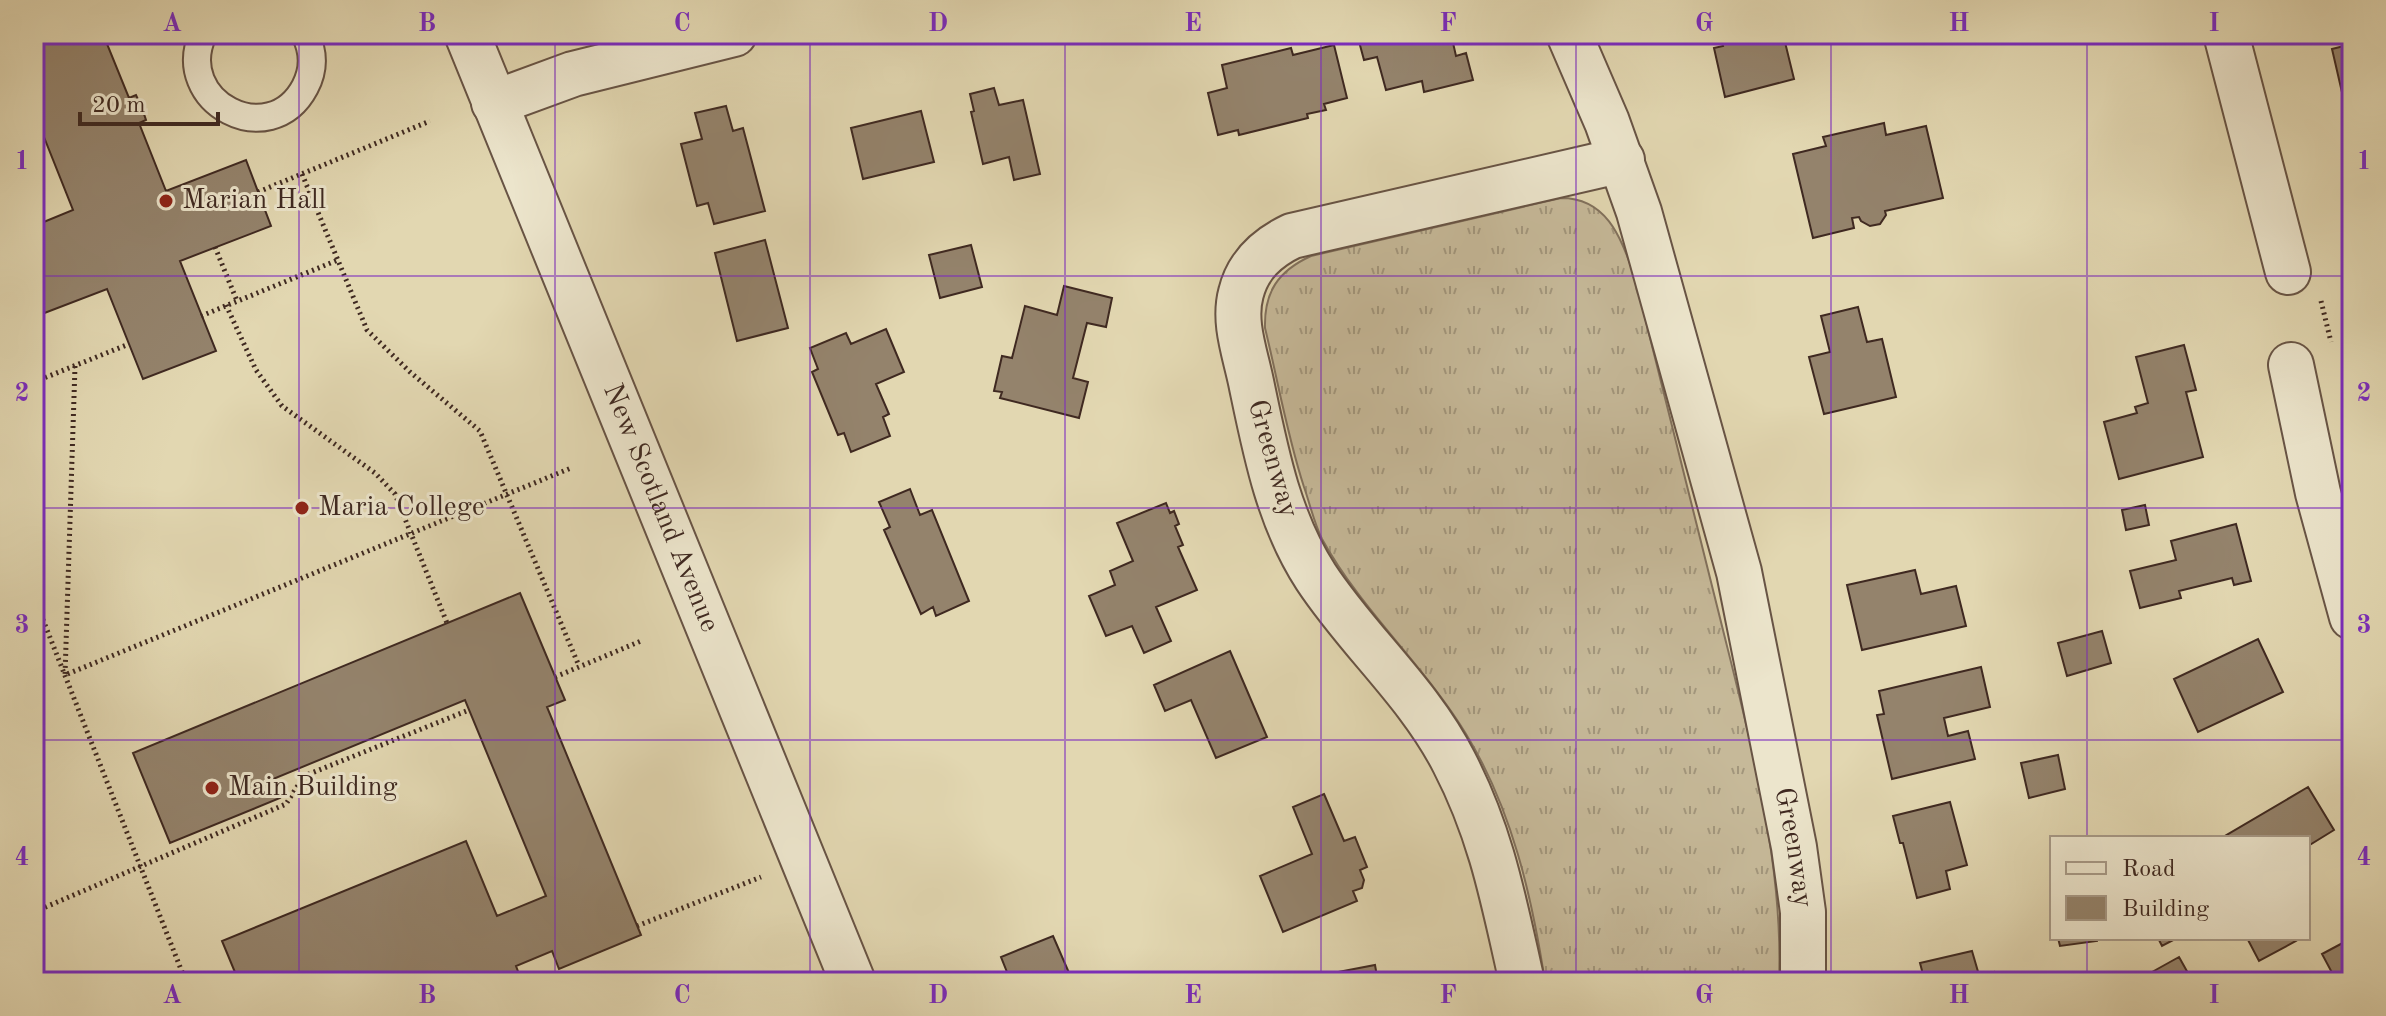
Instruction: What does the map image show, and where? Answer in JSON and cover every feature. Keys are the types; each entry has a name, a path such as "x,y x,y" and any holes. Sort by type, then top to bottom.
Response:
{"street":[{"name":"New Scotland Avenue","path":"467,34 853,982"},
{"path":"494,103 573,74 734,34"},
{"name":"Greenway","path":"1569,34 1622,160 1655,263 1739,572 1794,847 1803,912 1803,982"},
{"path":"2226,34 2288,272"},
{"name":"Greenway","path":"1522,982 1499,878 1478,813 1452,758 1416,703 1316,577 1287,522 1263,440 1238,310 1242,289 1257,261 1273,246 1292,236 1622,160"},
{"path":"2291,365 2318,493 2352,617"}],"lane":[{"path":"203,34 197,61 207,93 233,114 255,118 287,108 303,91 312,71 310,35"}],"path":[{"path":"258,192 430,121"},
{"path":"302,174 367,330 410,372 480,431 579,666"},
{"path":"215,247 237,301"},
{"path":"201,316 338,260"},
{"path":"2288,272 2313,266 2333,352 2291,365"},
{"path":"226,305 256,370 282,406 375,473 395,494 447,623"},
{"path":"34,382 129,344"},
{"path":"65,675 75,366"},
{"path":"65,675 571,468"},
{"path":"34,597 186,982"},
{"path":"555,677 641,641"},
{"path":"34,912 286,804 304,776 469,710"},
{"path":"637,926 803,860"}],"green space":[{"path":"1561,198 1577,200 1601,213 1618,235 1635,277 1762,798 1776,891 1779,982 1545,982 1534,918 1518,854 1496,792 1466,734 1449,709 1355,590 1322,539 1298,467 1265,328 1270,293 1282,276 1311,256"}],"building":[{"name":"Marian Hall","path":"34,34 103,34 129,98 136,95 142,108 146,120 139,123 166,191 246,160 271,226 180,261 216,351 143,379 107,289 34,317 34,226 73,210 34,112"},
{"path":"1357,34 1451,34 1456,56 1466,53 1473,80 1424,92 1422,81 1386,90 1377,57 1364,60"},
{"path":"1720,34 1783,34 1794,79 1725,97 1714,48 1723,46"},
{"path":"2345,34 2352,34 2352,99 2344,101 2332,49 2348,45"},
{"path":"1334,45 1347,98 1324,104 1326,110 1307,114 1308,118 1239,135 1238,130 1218,135 1208,93 1227,88 1222,65 1291,48 1293,55"},
{"path":"994,88 999,105 1023,100 1040,174 1014,180 1009,157 983,164 970,94"},
{"path":"726,106 733,131 743,128 765,211 714,224 708,203 697,206 681,144 702,139 695,113"},
{"path":"921,111 934,162 863,179 851,128"},
{"path":"1884,123 1886,135 1926,126 1943,198 1885,211 1880,224 1870,226 1859,217 1852,218 1854,228 1813,238 1793,154 1826,146 1823,137"},
{"path":"765,240 788,328 737,341 715,253"},
{"path":"971,245 982,287 940,298 929,255"},
{"path":"1064,286 1112,298 1106,327 1087,323 1073,378 1088,382 1079,418 1000,398 1002,392 994,391 1002,356 1012,358 1025,306 1057,315"},
{"path":"1858,307 1867,342 1882,339 1896,397 1824,414 1809,357 1830,352 1821,316"},
{"path":"886,329 904,372 876,384 889,414 883,417 890,436 851,452 844,433 838,435 812,372 818,369 810,348 846,333 851,344"},
{"path":"2184,345 2196,390 2186,392 2203,457 2119,479 2104,422 2137,413 2135,407 2148,403 2136,357"},
{"path":"910,489 920,515 932,510 969,601 936,616 933,607 921,614 884,530 890,527 879,502"},
{"path":"1166,503 1170,513 1174,511 1179,524 1175,526 1183,545 1178,547 1197,590 1156,607 1171,641 1144,653 1132,626 1106,636 1089,596 1115,585 1110,571 1133,561 1117,523"},
{"path":"2145,505 2149,525 2126,530 2122,510"},
{"path":"2236,524 2251,581 2234,585 2232,578 2179,591 2181,598 2140,608 2130,571 2176,560 2171,541"},
{"path":"1915,570 1921,594 1956,586 1966,626 1862,650 1847,585"},
{"name":"Main Building","path":"520,593 565,700 547,707 641,935 559,969 552,951 516,966 522,982 239,982 222,941 466,841 497,916 546,896 465,700 273,779 280,798 170,843 133,753"},
{"path":"2102,631 2111,663 2067,676 2058,643"},
{"path":"2258,639 2283,692 2198,732 2174,679"},
{"path":"1230,651 1267,737 1216,758 1191,700 1165,711 1154,685"},
{"path":"1981,667 1990,707 1944,718 1948,736 1968,731 1975,759 1892,779 1877,715 1884,714 1879,691"},
{"path":"2058,755 2065,789 2029,798 2021,763"},
{"path":"2308,787 2334,830 2310,845 2310,836 2225,836"},
{"path":"1324,794 1344,841 1355,837 1367,867 1360,870 1364,880 1362,888 1353,891 1357,901 1283,932 1260,876 1312,854 1293,807"},
{"path":"1950,802 1967,865 1946,871 1950,889 1917,898 1893,816"},
{"path":"1053,936 1073,982 1011,982 1001,957"},
{"path":"2352,938 2352,982 2337,982 2322,954"},
{"path":"2058,940 2097,940 2097,941 2060,946"},
{"path":"2159,940 2173,940 2162,946"},
{"path":"2248,940 2296,941 2259,961"},
{"path":"1972,951 1979,975 1994,972 1996,982 1925,982 1920,963"},
{"path":"2179,957 2193,982 2146,982 2143,977"},
{"path":"1375,965 1378,982 1318,982 1317,976"}],"place":[{"name":"Marian Hall","path":"166,201"},
{"name":"Maria College","path":"302,508"},
{"name":"Main Building","path":"212,788"}]}
